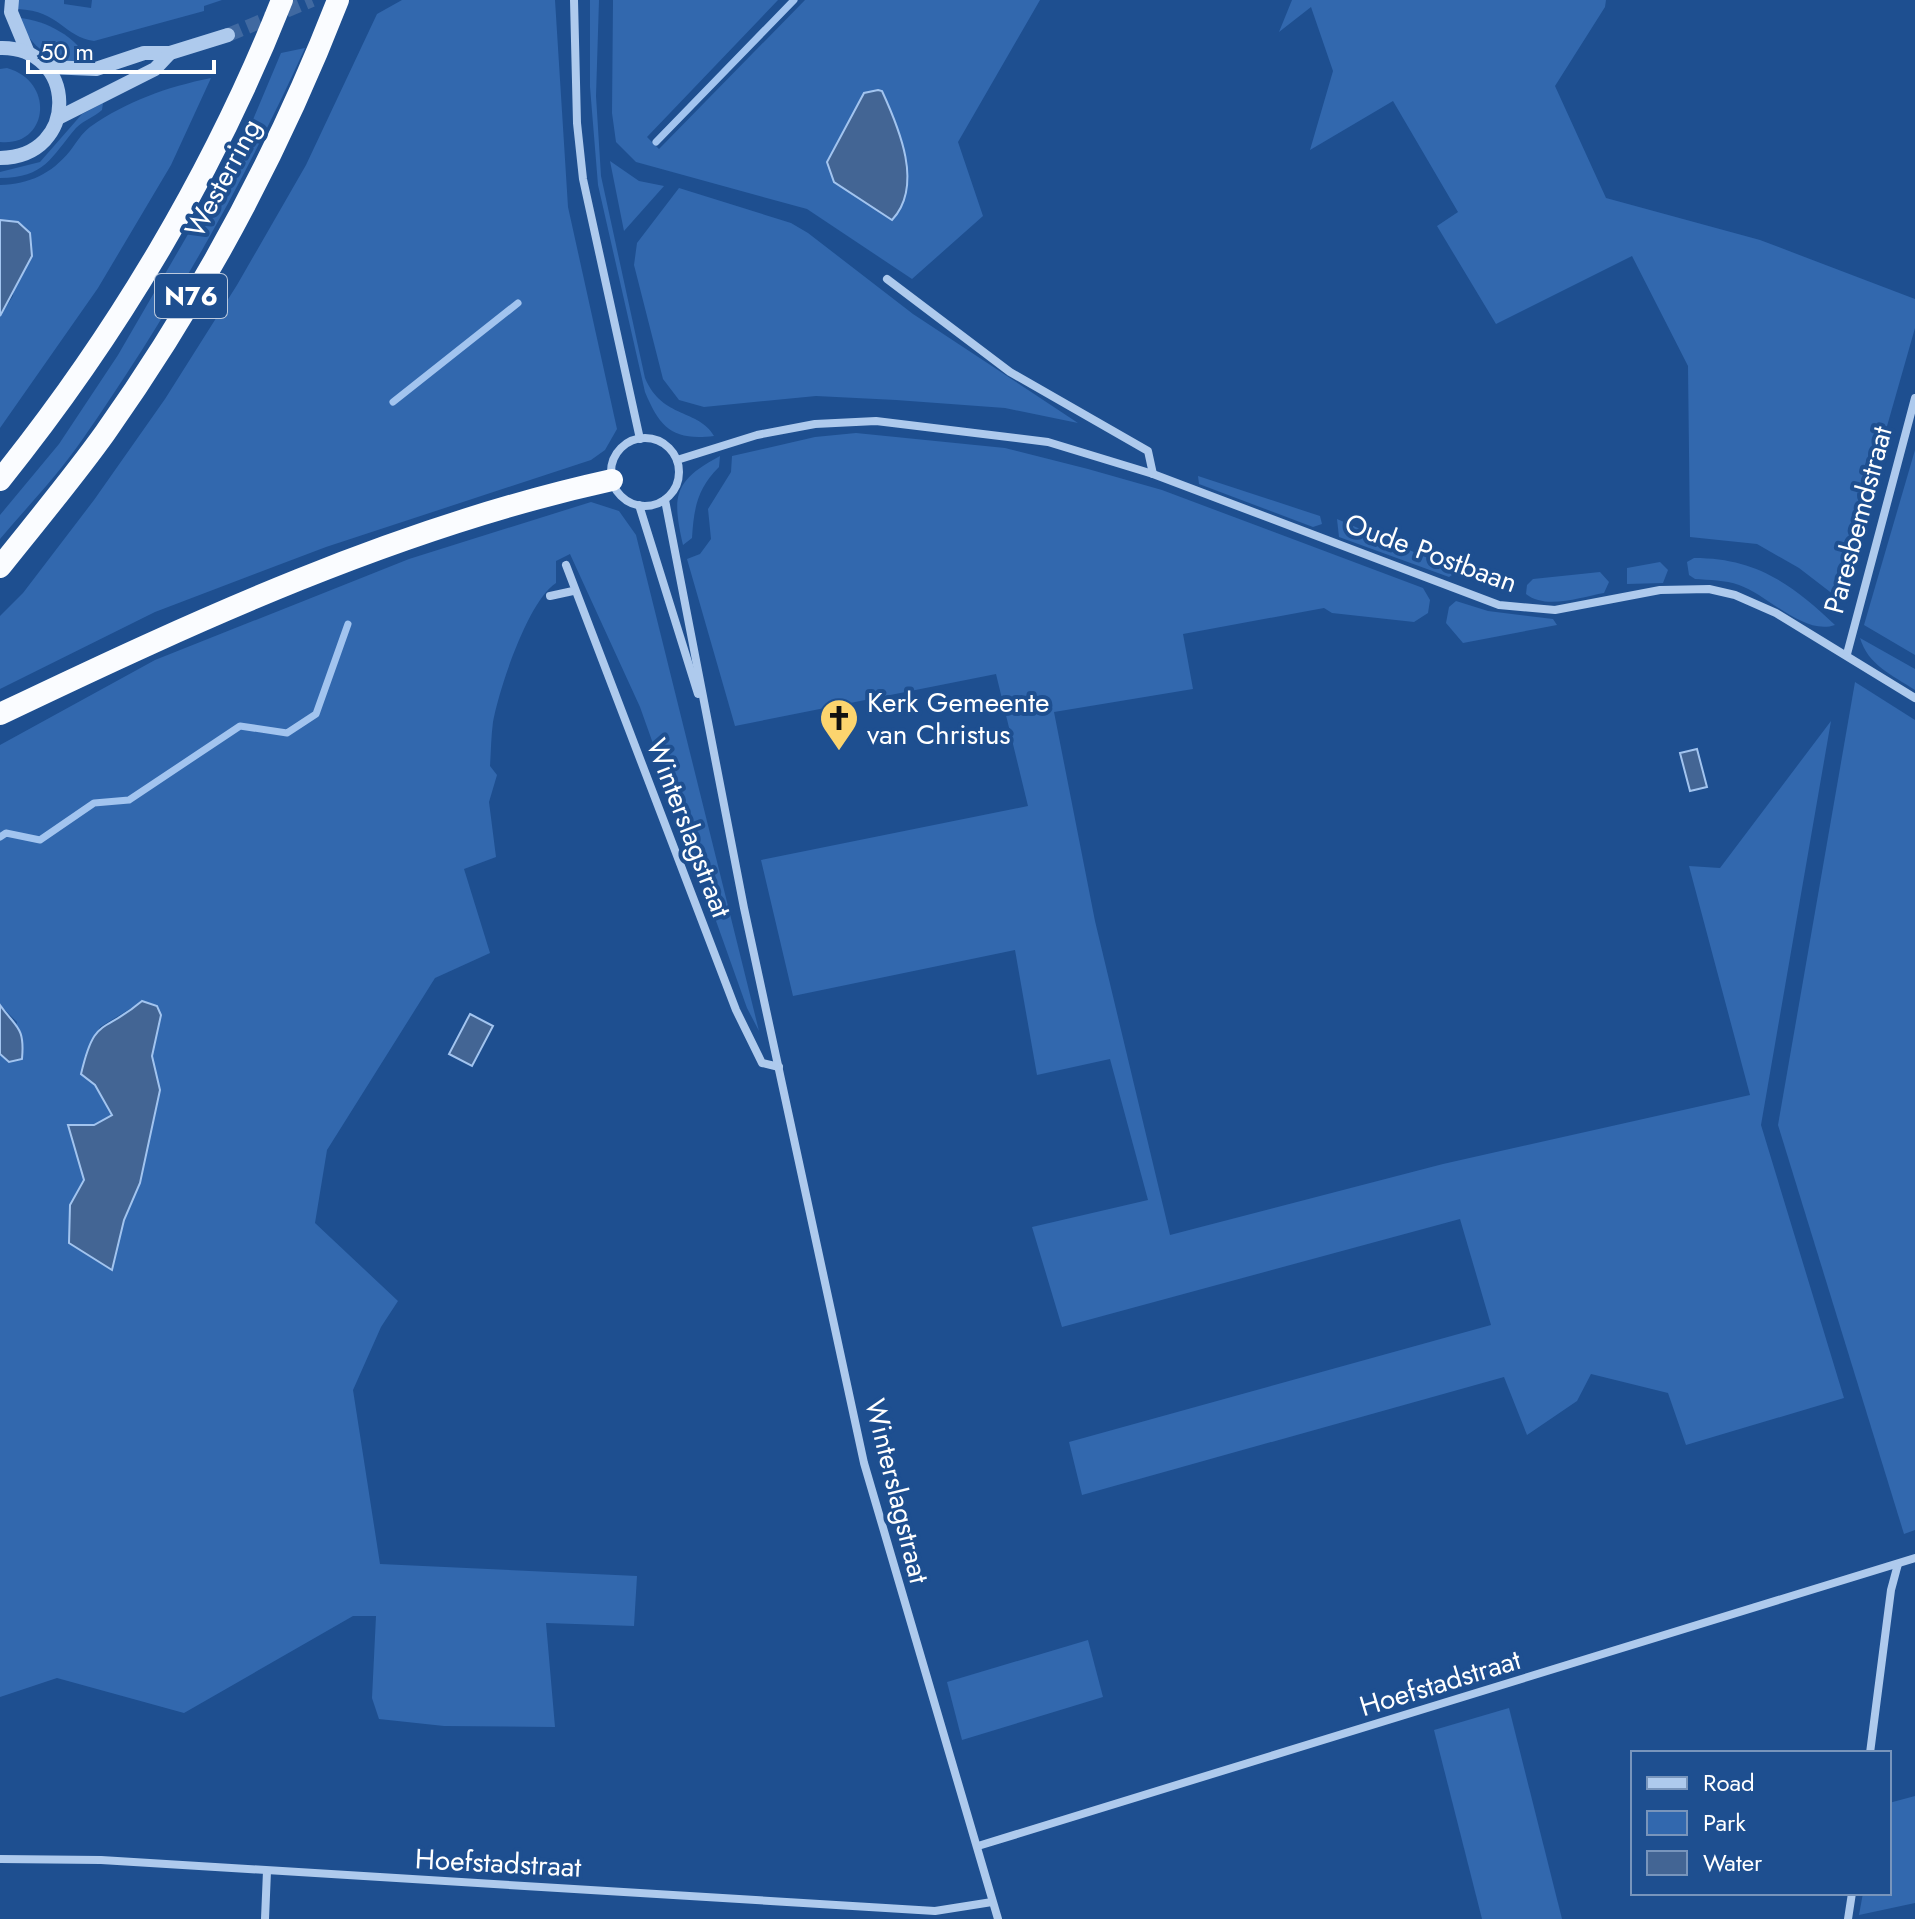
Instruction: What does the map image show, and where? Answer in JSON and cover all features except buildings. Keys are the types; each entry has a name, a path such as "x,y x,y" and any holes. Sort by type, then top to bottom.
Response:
{"highway":[{"name":"Westerring","path":"0,480 101,342 155,257 258,60 282,0"},
{"name":"Westerring","path":"0,567 105,432 210,264 292,112 338,0"},
{"path":"0,714 186,626 344,563 558,492 612,480"}],"street":[{"path":"12,0 11,12 28,53"},
{"path":"574,0 577,123 583,179 640,439"},
{"path":"47,67 96,69 144,53 170,53 228,35"},
{"path":"0,48 28,53 47,67 56,83 60,101 58,118 49,136 35,150 16,158 0,158"},
{"path":"58,118 155,69 170,53"},
{"path":"887,279 1010,372 1148,451 1153,474"},
{"name":"Paresbemdstraat","path":"1847,654 1915,398"},
{"name":"Oude Postbaan","path":"677,460 757,435 815,424 876,421 1048,442 1153,474 1499,605 1555,610 1660,590 1709,589 1735,595 1776,613 1915,698"},
{"path":"612,480 614,458 629,442 640,439 662,443 677,460"},
{"name":"Winterslagstraat","path":"677,460 678,482 665,500 779,1067 864,1463 998,1919"},
{"name":"Winterslagstraat","path":"612,480 624,499 639,505 710,733"},
{"path":"639,505 665,500"},
{"name":"Winterslagstraat","path":"566,565 573,591 736,1010 762,1063 779,1067"},
{"path":"550,596 573,591"},
{"name":"Hoefstadstraat","path":"978,1846 1915,1558"},
{"path":"1870,1751 1891,1590 1898,1564"},
{"name":"Hoefstadstraat","path":"0,1859 101,1860 935,1911 992,1902"},
{"path":"265,1919 267,1871"},
{"path":"1848,1919 1852,1895"}],"green space":[{"path":"17,0 64,0 64,4 91,8 92,0 222,0 204,6 204,11 94,41 75,35 43,14 18,9"},
{"path":"402,0 555,0 568,207 617,429 605,450 591,460 326,547 155,612 0,689 0,616 23,593 94,500 165,399 237,285 306,165 377,14"},
{"path":"590,0 599,0 596,96 601,176 645,378 661,401 699,421 714,436 688,436 670,429 656,415 645,392 598,185 590,87"},
{"path":"613,0 778,0 647,137 659,149 805,0 1040,0 958,142 983,216 912,279 807,209 636,162 616,142 612,113"},
{"path":"1292,0 1606,0 1605,7 1555,86 1606,198 1760,240 1915,299 1915,328 1838,598 1799,568 1757,544 1690,537 1688,366 1632,256 1496,324 1437,226 1458,212 1393,101 1310,150 1333,71 1311,7 1279,32"},
{"path":"19,18 40,22 60,31 77,45 89,62 66,60 46,53 30,39"},
{"path":"305,48 230,200 174,298 73,453 0,539 0,515 59,444 118,355 249,129 281,53"},
{"path":"7,68 23,75 33,86 39,99 40,112 28,135 16,141 0,142 0,69"},
{"path":"211,78 171,165 98,288 0,428 0,316 13,296 18,222 0,220 0,185 30,180 47,172 63,159 87,129 133,102"},
{"path":"103,103 102,110 76,128 46,164 27,174 0,178 0,172 40,162 82,114"},
{"path":"610,161 639,181 664,186 624,231"},
{"path":"679,188 791,223 808,233 913,314 1078,423 1005,408 896,400 816,396 704,407 679,400 663,379 634,265 637,243"},
{"path":"856,433 1005,448 1162,490 1423,588 1430,600 1428,613 1414,622 1332,613 1324,608 1183,634 1193,689 1054,712 1095,921 1170,1235 1443,1164 1750,1095 1689,866 1720,868 1831,721 1761,1125 1844,1398 1686,1445 1668,1393 1591,1374 1577,1401 1527,1435 1504,1377 1082,1495 1069,1442 1491,1325 1460,1219 1062,1327 1032,1227 1148,1200 1110,1059 1037,1075 1015,950 793,996 761,860 1028,806 996,674 735,726 687,559 700,554 711,539 708,509 731,472 732,456 815,437"},
{"path":"1915,450 1915,655 1864,625"},
{"path":"720,456 719,467 698,500 692,538 683,545 677,502 680,492 693,474"},
{"path":"1198,476 1320,516 1322,524 1313,527 1199,484"},
{"path":"591,502 619,511 636,535 759,1031 747,1008 640,707 570,554 556,561 556,583 535,608 525,626 501,689 493,722 490,766 497,775 489,802 496,857 464,869 490,953 435,978 327,1150 315,1223 398,1301 381,1327 353,1390 380,1564 637,1576 634,1626 546,1623 555,1727 444,1726 379,1719 372,1698 376,1616 353,1616 184,1713 57,1678 0,1697 0,1054 9,1062 17,1022 0,1005 0,745 155,660 409,559","holes":["143,1001 157,1006 161,1015 152,1056 160,1090 140,1183 124,1220 112,1270 69,1243 70,1205 84,1180 94,1125 112,1115 95,1085 81,1074 100,1027"]},
{"path":"1337,519 1458,571 1449,577 1339,537"},
{"path":"1694,558 1736,563 1772,576 1804,597 1835,625 1823,627 1799,620 1739,585 1695,579 1689,575 1687,562"},
{"path":"1660,562 1668,570 1663,583 1627,584 1627,568"},
{"path":"1600,572 1609,582 1604,593 1553,602 1534,599 1526,594 1527,585 1533,579"},
{"path":"1456,601 1488,611 1553,619 1557,625 1463,643 1446,623 1449,607"},
{"path":"1860,638 1915,669 1915,690 1875,662"},
{"path":"1855,682 1915,720 1915,1530 1904,1534 1778,1125"},
{"path":"1088,1640 1103,1697 962,1740 947,1682"},
{"path":"1509,1708 1562,1919 1482,1919 1434,1730"},
{"path":"1915,1796 1915,1903 1859,1915 1863,1895 1891,1895 1891,1802"}],"water":[{"path":"882,91 901,139 907,174 906,191 892,220 834,182 827,162 864,93"},
{"path":"0,220 18,222 30,233 32,256 0,316"},
{"path":"1697,749 1707,787 1690,791 1680,753"},
{"path":"142,1001 157,1006 161,1015 152,1056 160,1090 140,1183 124,1220 112,1270 69,1243 70,1205 84,1180 68,1125 94,1125 112,1115 95,1085 81,1074 86,1055 102,1028"},
{"path":"0,1005 21,1033 22,1059 9,1062 0,1054"},
{"path":"470,1014 493,1026 472,1066 449,1054"}],"waterway":[{"path":"656,142 794,0"},
{"path":"393,402 518,303"},
{"path":"0,837 6,833 40,840 94,803 129,800 240,726 287,733 316,714 348,624"}],"tunnel":[{"path":"228,35 312,0"}],"place":[{"name":"Kerk Gemeente van Christus","path":"839,752"}]}
